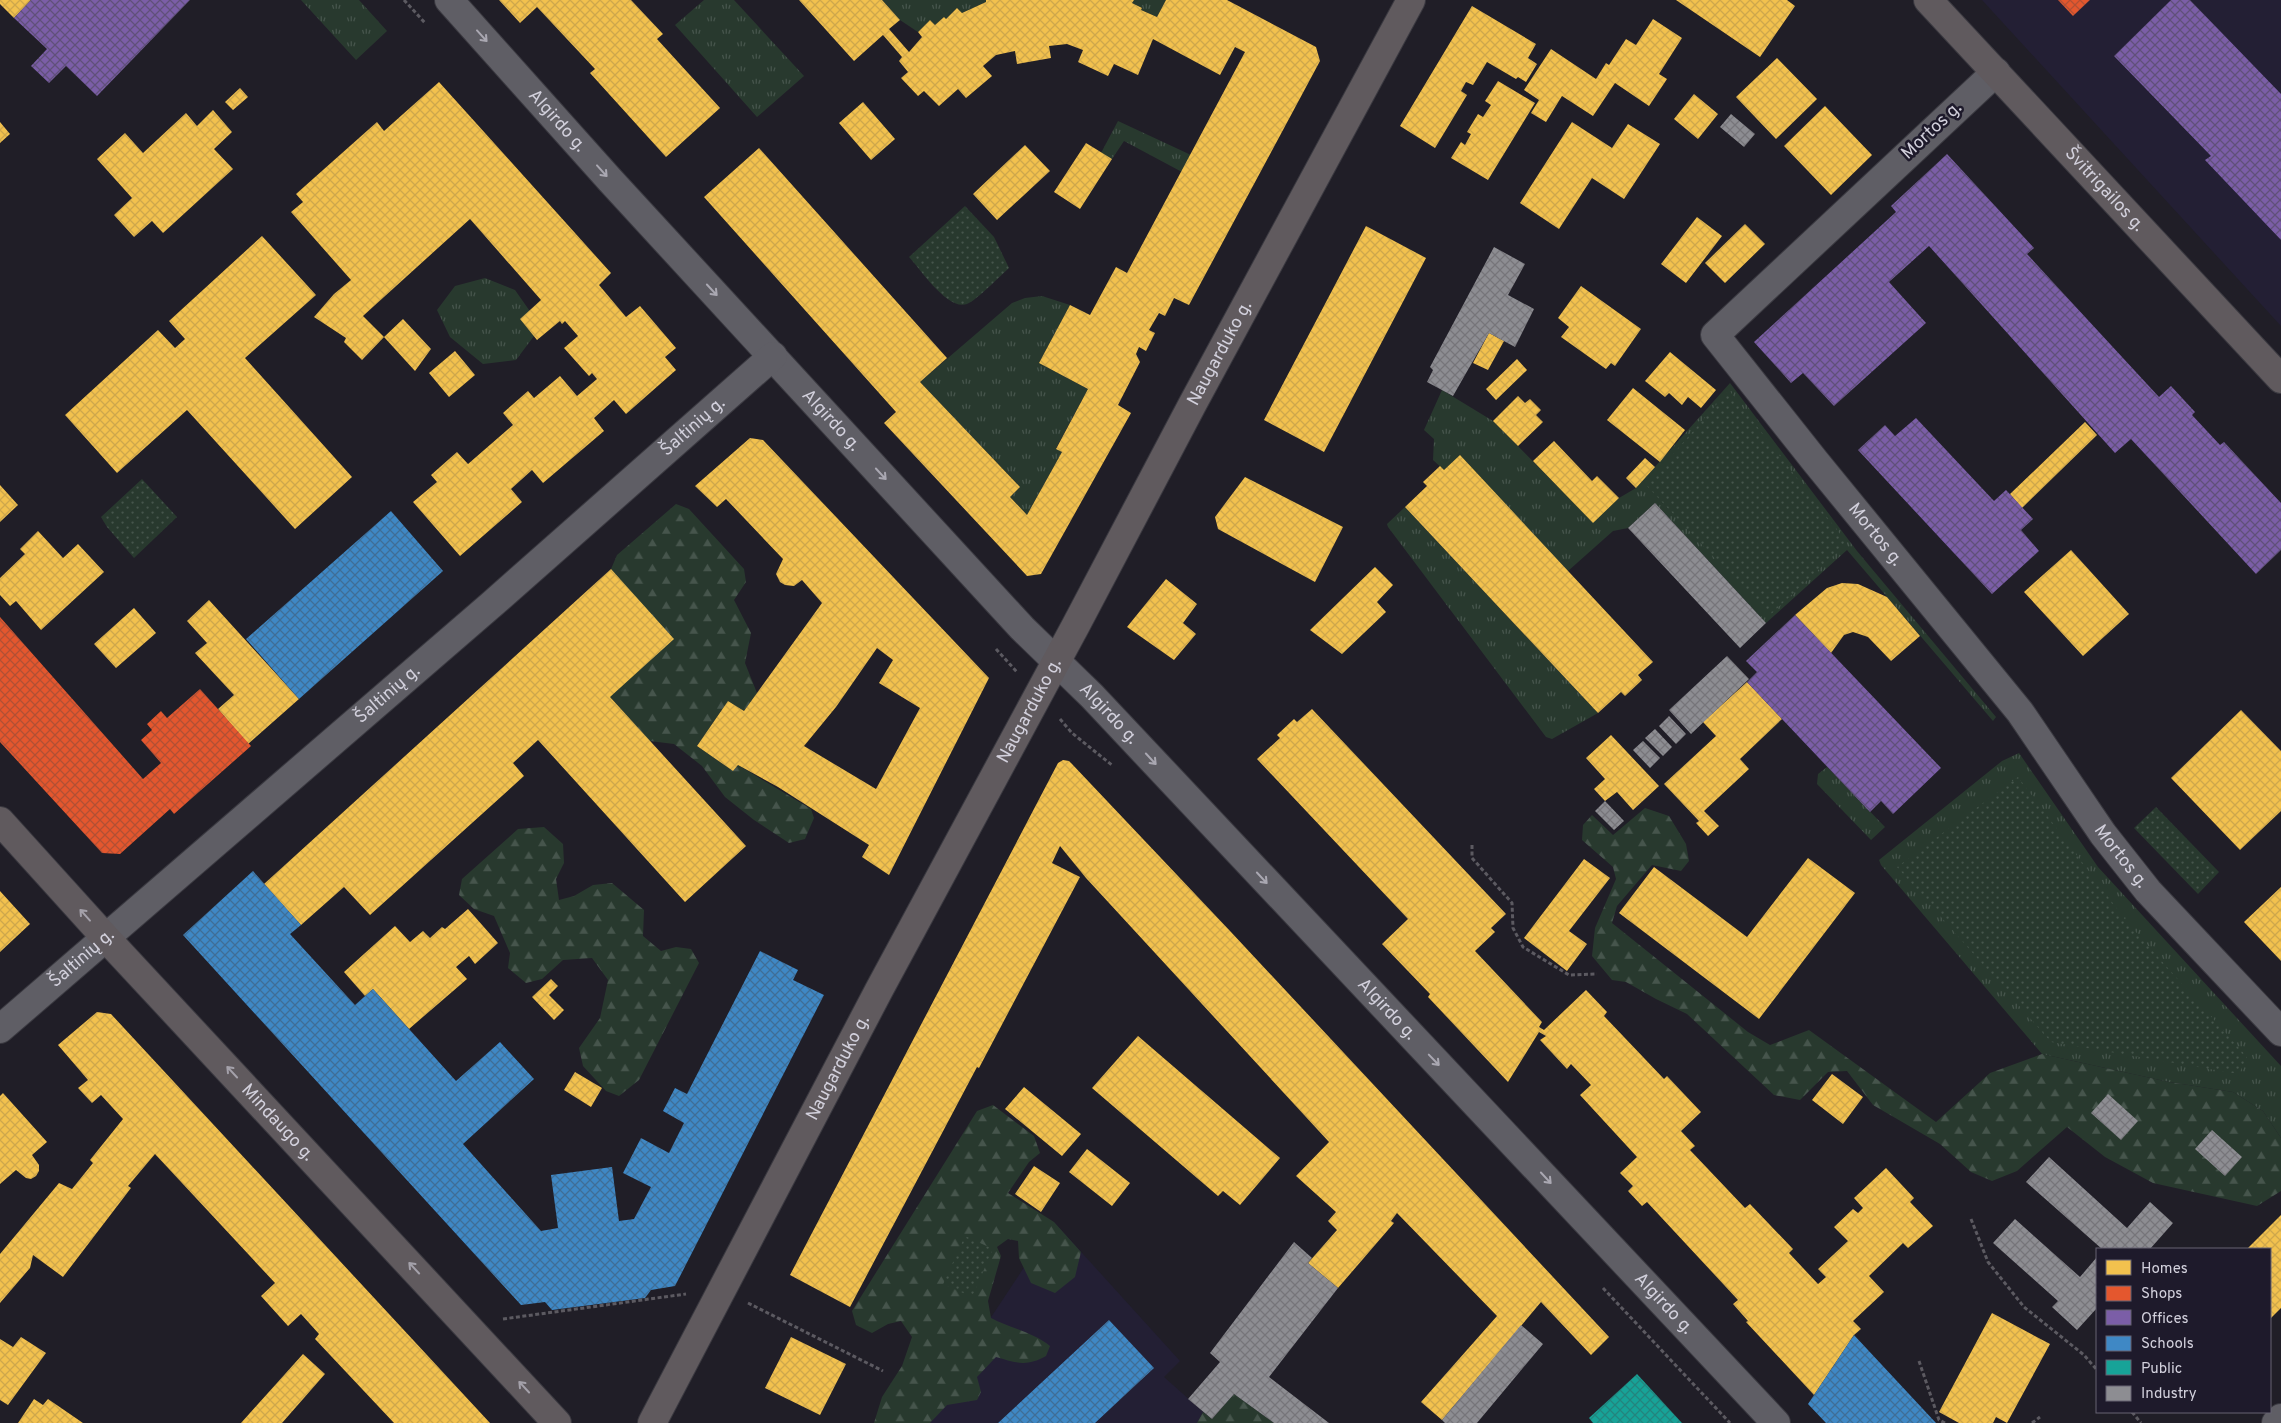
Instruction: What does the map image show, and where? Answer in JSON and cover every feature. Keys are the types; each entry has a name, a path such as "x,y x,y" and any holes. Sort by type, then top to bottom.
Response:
{"main road":[{"name":"Naugarduko g.","path":"652,1423 883,982 1056,662 1201,387 1411,0"},
{"name":"Švitrigailos g.","path":"1928,0 2281,379"},
{"name":"Mindaugo g.","path":"0,821 105,937 558,1423"}],"street":[{"name":"Algirdo g.","path":"449,0 610,180 1022,628 1092,696 1776,1423"},
{"name":"Mortos g.","path":"1996,72 1715,335 1814,461 2020,712 2103,834 2148,891 2281,1032"},
{"name":"Šaltinių g.","path":"0,1029 485,610 773,356"},
{"path":"2276,1423 2281,1418"}],"path":[{"path":"1472,845 1472,858 1512,903 1513,928 1523,948 1568,975 1597,974"},
{"path":"1971,1219 1988,1262 2024,1307 2084,1355 2096,1369"},
{"path":"466,1324 722,1290 883,1371"},
{"path":"1919,1361 1939,1420 1945,1423"},
{"path":"2133,1413 2141,1423"},
{"path":"2032,1423 2040,1417"}],"shaded area":[{"path":"1982,0 2281,0 2281,326"},
{"path":"1054,1222 1180,1361 1164,1377 1211,1419 1274,1423 921,1423"}],"green space":[{"path":"301,0 359,0 387,31 356,60"},
{"path":"704,0 734,0 804,76 757,117 675,25"},
{"path":"882,0 986,0 986,2 962,13 957,8 946,19 944,17 935,25 930,20 918,32 900,20"},
{"path":"1134,0 1166,0 1157,17 1141,10 1142,8 1132,3"},
{"path":"1118,121 1191,155 1182,172 1124,141 1112,159 1101,153"},
{"path":"965,206 994,237 1009,268 977,298 967,304 960,305 943,296 909,257"},
{"path":"485,278 515,290 534,317 537,332 516,360 483,364 450,337 437,310 455,286"},
{"path":"1042,296 1070,305 1039,363 1088,389 1056,448 1062,452 1027,515 1010,497 1020,487 920,382 1012,303 1025,298"},
{"path":"1730,383 1857,551 1996,717 1993,721 1847,550 1766,623 1655,503 1628,528 1613,531 1568,571 1460,456 1444,470 1433,460 1434,439 1424,430 1442,390 1493,421 1593,522 1619,498 1636,488"},
{"path":"1729,390 1847,543 1769,616 1646,485"},
{"path":"142,479 177,517 134,558 107,527 101,517"},
{"path":"676,504 689,509 744,569 746,582 734,600 751,633 745,663 757,693 744,711 728,701 697,746 733,771 738,765 811,809 814,818 805,839 789,843 754,820 725,797 702,766 674,744 650,741 610,697 611,569 617,555"},
{"path":"1405,507 1598,713 1552,739 1546,737 1388,527 1387,524"},
{"path":"2019,753 2098,867 2281,1066 2281,1138 2263,1111 2233,1092 2169,1082 2042,1054 1881,865 1879,860 2002,761"},
{"path":"1827,767 1885,827 1871,840 1817,784 1818,774"},
{"path":"2018,777 2127,922 2247,1057 2239,1074 2051,1042 1897,867"},
{"path":"2156,807 2219,872 2198,894 2134,828"},
{"path":"1645,808 1669,816 1686,844 1689,861 1681,871 1652,865 1617,906 1612,923 1748,1032 1770,1045 1809,1030 1936,1122 1990,1073 2042,1054 2169,1082 2233,1092 2263,1111 2281,1138 2281,1191 2257,1206 2153,1183 2105,1157 2067,1127 2017,1171 1992,1181 1971,1172 1940,1144 1873,1105 1847,1071 1828,1072 1800,1100 1774,1095 1687,1014 1626,982 1612,980 1592,956 1595,928 1616,879 1613,867 1582,840 1583,825 1592,815 1613,835"},
{"path":"544,827 563,844 564,863 556,879 559,900 574,896 593,885 612,883 644,910 643,936 661,951 676,947 691,949 699,963 639,1080 619,1096 606,1091 583,1066 579,1048 600,1018 608,980 592,958 563,960 542,979 526,983 508,968 510,953 494,916 474,909 459,895 462,879 518,829"},
{"path":"993,1105 1034,1136 1040,1153 1029,1162 1008,1193 1054,1222 1081,1252 1075,1277 1055,1293 1031,1283 1019,1258 1018,1241 1008,1239 997,1247 1001,1256 988,1301 991,1318 1036,1337 1050,1346 1046,1356 1033,1362 1021,1363 996,1357 977,1377 981,1392 977,1400 947,1405 930,1423 874,1423 882,1397 902,1366 912,1337 901,1321 888,1324 872,1333 856,1325 852,1311 977,1111"},
{"path":"965,1236 993,1249 972,1297 943,1284"},
{"path":"1234,1394 1274,1423 1197,1423 1203,1412 1212,1419"}],"building: Homes":[{"path":"0,0 31,0 14,18 0,4"},
{"path":"499,0 631,0 663,34 657,39 720,108 666,157 590,73 595,69 537,7 520,23"},
{"path":"799,0 882,0 900,20 889,29 909,52 922,37 918,32 930,20 935,25 944,17 946,19 957,8 962,13 986,2 986,0 1134,0 1132,3 1142,8 1141,10 1157,17 1166,0 1227,0 1316,47 1320,61 1189,305 1174,298 1165,316 1159,313 1149,330 1155,333 1146,351 1139,347 1136,354 1140,362 1118,405 1131,413 1041,574 1027,576 884,423 896,412 704,197 759,148 947,358 920,382 1020,487 1010,497 1027,515 1062,452 1056,449 1088,389 1039,363 1070,305 1090,315 1116,267 1127,273 1245,52 1235,47 1220,75 1153,39 1138,75 1114,64 1108,76 1078,62 1083,50 1067,44 1049,46 1051,58 1017,64 1015,51 996,55 983,66 992,76 966,98 958,89 939,106 924,91 918,96 901,78 908,72 899,61 902,57 883,35 854,61"},
{"path":"1676,0 1787,0 1795,6 1760,57"},
{"path":"1472,6 1536,44 1528,58 1537,64 1526,82 1518,77 1516,79 1487,62 1473,85 1466,82 1461,91 1467,95 1435,148 1400,126"},
{"path":"1653,19 1682,38 1659,74 1667,79 1649,106 1615,83 1593,116 1562,96 1546,122 1531,113 1539,100 1524,90 1551,49 1596,79 1606,63 1609,65 1626,39 1636,45"},
{"path":"1777,58 1817,99 1776,139 1736,97"},
{"path":"1498,81 1535,103 1488,180 1451,158 1461,142 1465,145 1471,134 1467,132 1478,114 1483,117 1491,105 1485,101"},
{"path":"439,82 611,273 599,285 626,317 640,306 676,348 665,357 676,370 626,414 614,400 594,418 604,431 543,483 532,470 511,489 522,502 460,556 413,502 437,482 431,475 457,452 468,464 513,425 503,413 528,391 534,398 560,376 577,396 597,379 592,373 589,376 564,348 578,336 565,321 562,324 560,321 537,340 520,319 541,300 470,219 363,316 384,337 362,360 344,342 346,338 314,317 334,294 351,280 291,212 303,202 296,194 377,122 384,131"},
{"path":"240,88 248,97 233,110 225,102"},
{"path":"1694,94 1718,114 1698,139 1674,119"},
{"path":"863,102 895,139 871,160 839,123"},
{"path":"1825,106 1872,155 1831,195 1784,146"},
{"path":"213,110 232,132 214,149 233,169 163,233 152,221 134,237 114,215 132,198 97,159 125,133 143,153 186,113 197,126"},
{"path":"0,122 10,134 0,143"},
{"path":"1572,122 1612,148 1628,124 1660,144 1624,199 1592,178 1559,229 1520,203"},
{"path":"1086,143 1112,159 1080,209 1054,192"},
{"path":"1025,145 1050,171 997,220 973,194"},
{"path":"1697,217 1722,236 1686,283 1661,264"},
{"path":"1745,224 1765,244 1725,283 1705,263"},
{"path":"1366,226 1426,258 1324,452 1264,420"},
{"path":"262,236 316,295 245,358 352,477 295,529 187,410 117,473 65,415 158,330 175,348 185,339 169,321"},
{"path":"1581,286 1641,329 1615,366 1611,363 1606,369 1561,337 1569,327 1558,318"},
{"path":"403,319 431,349 415,371 384,337"},
{"path":"1489,333 1504,341 1488,370 1473,363"},
{"path":"455,351 475,375 449,397 429,373"},
{"path":"1670,352 1716,390 1701,408 1688,397 1682,405 1669,393 1665,397 1645,381"},
{"path":"1517,359 1527,370 1496,400 1486,389"},
{"path":"1633,388 1685,430 1660,462 1607,420"},
{"path":"1518,396 1525,403 1530,399 1541,410 1536,415 1543,422 1518,446 1493,421"},
{"path":"2085,422 2097,435 2022,508 2010,494"},
{"path":"750,438 763,440 989,678 889,875 862,857 869,845 778,787 738,765 733,771 697,746 728,701 744,711 822,603 802,580 794,586 785,585 780,582 776,574 783,559 726,499 717,507 695,486","holes":["877,648 893,660 879,683 920,708 876,789 804,746 836,707"]},
{"path":"1554,441 1592,481 1597,476 1619,498 1593,523 1533,461"},
{"path":"1460,455 1653,662 1638,675 1642,680 1625,696 1621,692 1598,713 1405,507 1427,486 1423,482 1440,466 1444,470"},
{"path":"1645,458 1655,467 1636,488 1626,478"},
{"path":"1245,477 1343,527 1315,582 1218,529 1215,517"},
{"path":"0,485 18,505 0,522"},
{"path":"38,531 63,558 78,544 104,572 41,630 16,601 10,606 0,595 0,578 25,554 20,549"},
{"path":"2071,550 2129,614 2083,656 2024,592"},
{"path":"1375,567 1393,585 1377,602 1386,612 1342,654 1310,630"},
{"path":"611,569 674,639 610,697 746,846 685,902 538,740 513,763 524,776 370,915 344,887 301,925 264,884"},
{"path":"1166,579 1197,604 1183,623 1196,634 1174,660 1127,627"},
{"path":"1842,583 1858,584 1887,597 1920,636 1891,661 1868,637 1853,632 1844,635 1831,653 1795,615 1827,588"},
{"path":"209,600 299,699 248,744 218,709 234,695 195,653 207,643 187,621"},
{"path":"134,608 156,633 116,668 94,644"},
{"path":"1747,682 1782,719 1740,759 1749,769 1704,811 1719,826 1708,836 1696,823 1699,821 1664,784 1716,736 1703,722"},
{"path":"1312,709 1506,914 1491,928 1495,932 1475,951 1542,1022 1539,1027 1544,1030 1586,990 1607,1012 1604,1016 1664,1079 1667,1076 1701,1112 1681,1131 1695,1146 1690,1150 1745,1208 1750,1204 1793,1249 1789,1253 1818,1284 1826,1277 1818,1269 1848,1241 1834,1227 1853,1209 1858,1213 1863,1208 1854,1198 1886,1168 1914,1198 1910,1202 1933,1226 1908,1248 1903,1243 1869,1276 1884,1292 1853,1321 1861,1329 1854,1335 1814,1395 1746,1322 1748,1321 1733,1304 1738,1300 1647,1202 1642,1206 1628,1191 1633,1186 1620,1173 1637,1157 1580,1095 1591,1085 1571,1064 1567,1069 1540,1040 1546,1036 1539,1032 1508,1082 1428,997 1430,994 1382,944 1408,919 1257,759 1280,738 1277,735 1294,719 1297,722"},
{"path":"2241,710 2281,751 2281,811 2240,850 2171,778"},
{"path":"1611,735 1659,786 1633,810 1617,792 1605,801 1594,789 1605,779 1586,758"},
{"path":"1063,760 1069,761 1072,764 1231,932 1609,1337 1591,1355 1541,1302 1442,1420 1421,1402 1497,1316 1397,1213 1391,1221 1394,1223 1338,1288 1308,1263 1337,1230 1328,1221 1336,1212 1296,1176 1329,1142 1086,878 1060,846 1052,863 1080,877 850,1307 790,1275 1058,763"},
{"path":"1808,858 1855,893 1759,1019 1619,913 1654,867 1747,937"},
{"path":"1584,859 1610,878 1569,931 1587,944 1567,971 1524,938"},
{"path":"2281,887 2281,961 2244,922"},
{"path":"0,891 30,924 0,952"},
{"path":"468,909 498,943 475,964 469,956 456,967 467,979 409,1029 373,989 365,996 344,972 395,926 410,942 423,931 430,938 442,927 445,929"},
{"path":"551,979 558,986 549,995 564,1010 554,1020 532,997"},
{"path":"97,1012 111,1014 490,1423 394,1423 315,1339 319,1334 301,1314 288,1326 261,1296 275,1283 155,1154 128,1186 131,1188 63,1277 33,1255 30,1268 0,1303 0,1254 59,1183 72,1189 93,1163 90,1160 123,1119 101,1095 92,1103 78,1088 88,1080 58,1045"},
{"path":"1138,1036 1280,1158 1240,1205 1223,1191 1218,1196 1092,1088"},
{"path":"575,1072 602,1088 591,1107 564,1090"},
{"path":"1832,1074 1863,1097 1843,1124 1812,1100"},
{"path":"1024,1087 1081,1134 1062,1156 1005,1109"},
{"path":"3,1093 47,1142 32,1155 39,1165 39,1171 36,1176 31,1179 26,1178 16,1170 0,1184 0,1096"},
{"path":"1087,1149 1130,1183 1112,1206 1069,1172"},
{"path":"1034,1166 1060,1183 1041,1212 1015,1194"},
{"path":"2281,1215 2281,1308 2271,1318 2271,1248 2248,1248"},
{"path":"1992,1313 2050,1344 2007,1423 1996,1417 1993,1423 1959,1423 1939,1412"},
{"path":"21,1337 46,1353 8,1405 0,1400 0,1339 13,1347"},
{"path":"791,1337 846,1364 820,1415 765,1388"},
{"path":"303,1354 325,1374 282,1423 241,1423"},
{"path":"34,1399 43,1405 48,1399 83,1423 18,1423"}],"building: Shops":[{"path":"2058,0 2090,0 2073,16"},
{"path":"0,617 143,779 161,763 141,740 152,730 147,724 161,711 167,718 200,689 251,746 174,814 170,809 120,854 102,853 0,742"}],"building: Offices":[{"path":"31,0 190,0 97,96 66,66 49,83 31,66 47,49 14,18"},
{"path":"2171,0 2190,0 2281,94 2281,240 2205,160 2211,156 2114,56"},
{"path":"1947,154 2034,248 2027,254 2159,397 2171,386 2195,412 2192,415 2220,445 2224,442 2281,503 2281,550 2256,574 2131,439 2115,453 1929,246 1889,282 1926,323 1834,406 1803,373 1791,383 1754,342 1896,212 1891,206"},
{"path":"1916,418 1994,501 2006,490 2033,519 2021,530 2039,551 1992,594 1858,450 1885,425 1895,436"},
{"path":"1795,615 1941,768 1893,814 1881,801 1870,812 1747,682 1757,672 1746,661"}],"building: Schools":[{"path":"391,511 443,571 299,699 246,639"},
{"path":"253,871 301,925 290,934 355,1005 373,989 456,1081 500,1042 534,1079 463,1144 541,1231 558,1228 551,1175 612,1167 619,1221 634,1219 651,1187 623,1173 641,1138 669,1153 684,1123 663,1111 675,1088 687,1094 760,951 798,970 793,980 824,995 675,1286 651,1290 645,1298 552,1310 545,1302 521,1305 183,935"},
{"path":"1109,1320 1154,1368 1095,1423 998,1423"},
{"path":"1854,1335 1936,1423 1826,1423 1808,1404"}],"building: Public":[{"path":"1637,1374 1682,1423 1593,1423 1589,1418"}],"building: Industry":[{"path":"1731,114 1755,134 1744,147 1720,127"},
{"path":"1494,247 1525,264 1508,295 1534,309 1515,347 1489,333 1453,396 1427,382 1433,370 1430,367"},
{"path":"1655,503 1766,623 1740,648 1628,528"},
{"path":"1727,656 1749,679 1691,734 1669,710"},
{"path":"1669,716 1686,734 1676,744 1659,726"},
{"path":"1655,729 1672,747 1663,756 1645,738"},
{"path":"1643,741 1660,758 1650,768 1633,750"},
{"path":"1605,801 1624,821 1614,830 1595,811"},
{"path":"2108,1094 2138,1121 2121,1140 2091,1113"},
{"path":"2212,1130 2242,1157 2225,1176 2195,1149"},
{"path":"2049,1157 2127,1228 2150,1202 2173,1223 2151,1248 2101,1248 2026,1182"},
{"path":"2015,1219 2080,1277 2096,1258 2096,1309 2077,1330 2052,1307 2058,1301 1993,1243"},
{"path":"1294,1242 1312,1258 1308,1263 1338,1288 1269,1377 1329,1423 1274,1423 1234,1394 1212,1419 1188,1399 1220,1362 1210,1353"},
{"path":"1521,1325 1543,1344 1477,1423 1445,1423 1442,1420"}]}
